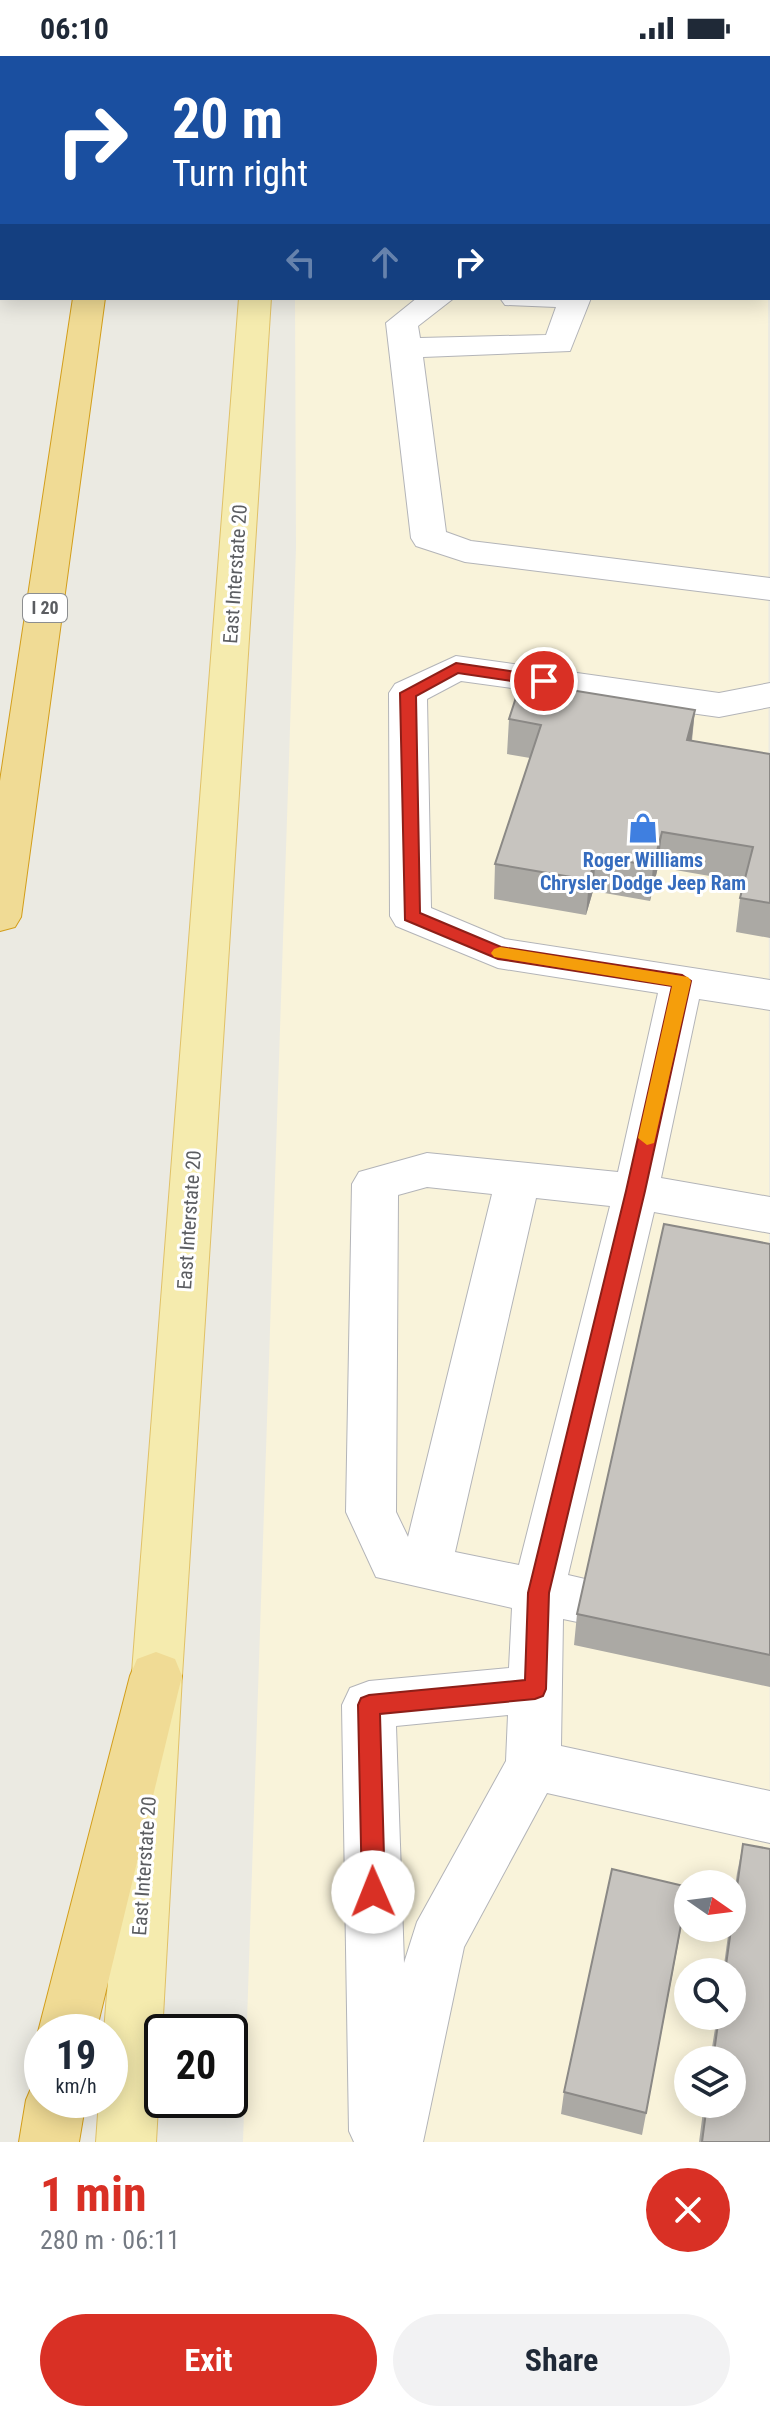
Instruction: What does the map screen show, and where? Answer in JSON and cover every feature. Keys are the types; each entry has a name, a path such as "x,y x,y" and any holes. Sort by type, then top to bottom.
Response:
{"highway":[{"name":"I 20","path":"0,917 89,300"},
{"path":"72,2014 156,1676"},
{"path":"49,2142 53,2118"}],"main road":[{"name":"East Interstate 20","path":"126,2142 156,1676 255,300"}],"lane":[{"path":"435,300 402,323 429,538 465,551 770,589"},
{"path":"405,348 559,344 574,300"},
{"path":"770,695 719,705 456,668 408,693 411,916 498,953 770,995"},
{"path":"393,2142 437,1941 533,1765 538,1593 636,1191 682,981"},
{"path":"677,1619 538,1593 394,1561 371,1512 375,1184 427,1170 636,1191 770,1215"},
{"path":"426,1568 518,1180"},
{"path":"379,2142 369,1705 535,1689"},
{"path":"533,1765 770,1817"}],"shaded area":[{"path":"295,300 768,300 770,2142 243,2142 244,2118 248,2118 247,2014 296,548"}],"building":[{"name":"Roger Williams Chrysler Dodge Jeep Ram","path":"521,682 695,710 687,740 770,754 770,903 740,898 753,847 662,832 653,866 596,856 589,880 495,864 541,725 509,719"},
{"path":"664,1224 770,1244 770,1655 577,1614"},
{"path":"743,1844 770,1849 770,2142 702,2142 705,2118 746,2118 746,2046 715,2046 717,2030 746,2030 746,1958 727,1958 729,1942 746,1942 746,1870 739,1870"},
{"path":"612,1869 674,1884 674,1942 678,1942 646,2113 564,2092"}],"slow traffic":[{"path":"500,953 682,981 647,1138"}],"place":[{"name":"Roger Williams Chrysler Dodge Jeep Ram","path":"643,828"}],"route":[{"path":"373,1892 369,1705 535,1689 538,1593 636,1191 682,981 498,953 411,916 408,693 456,668 544,681"}]}
